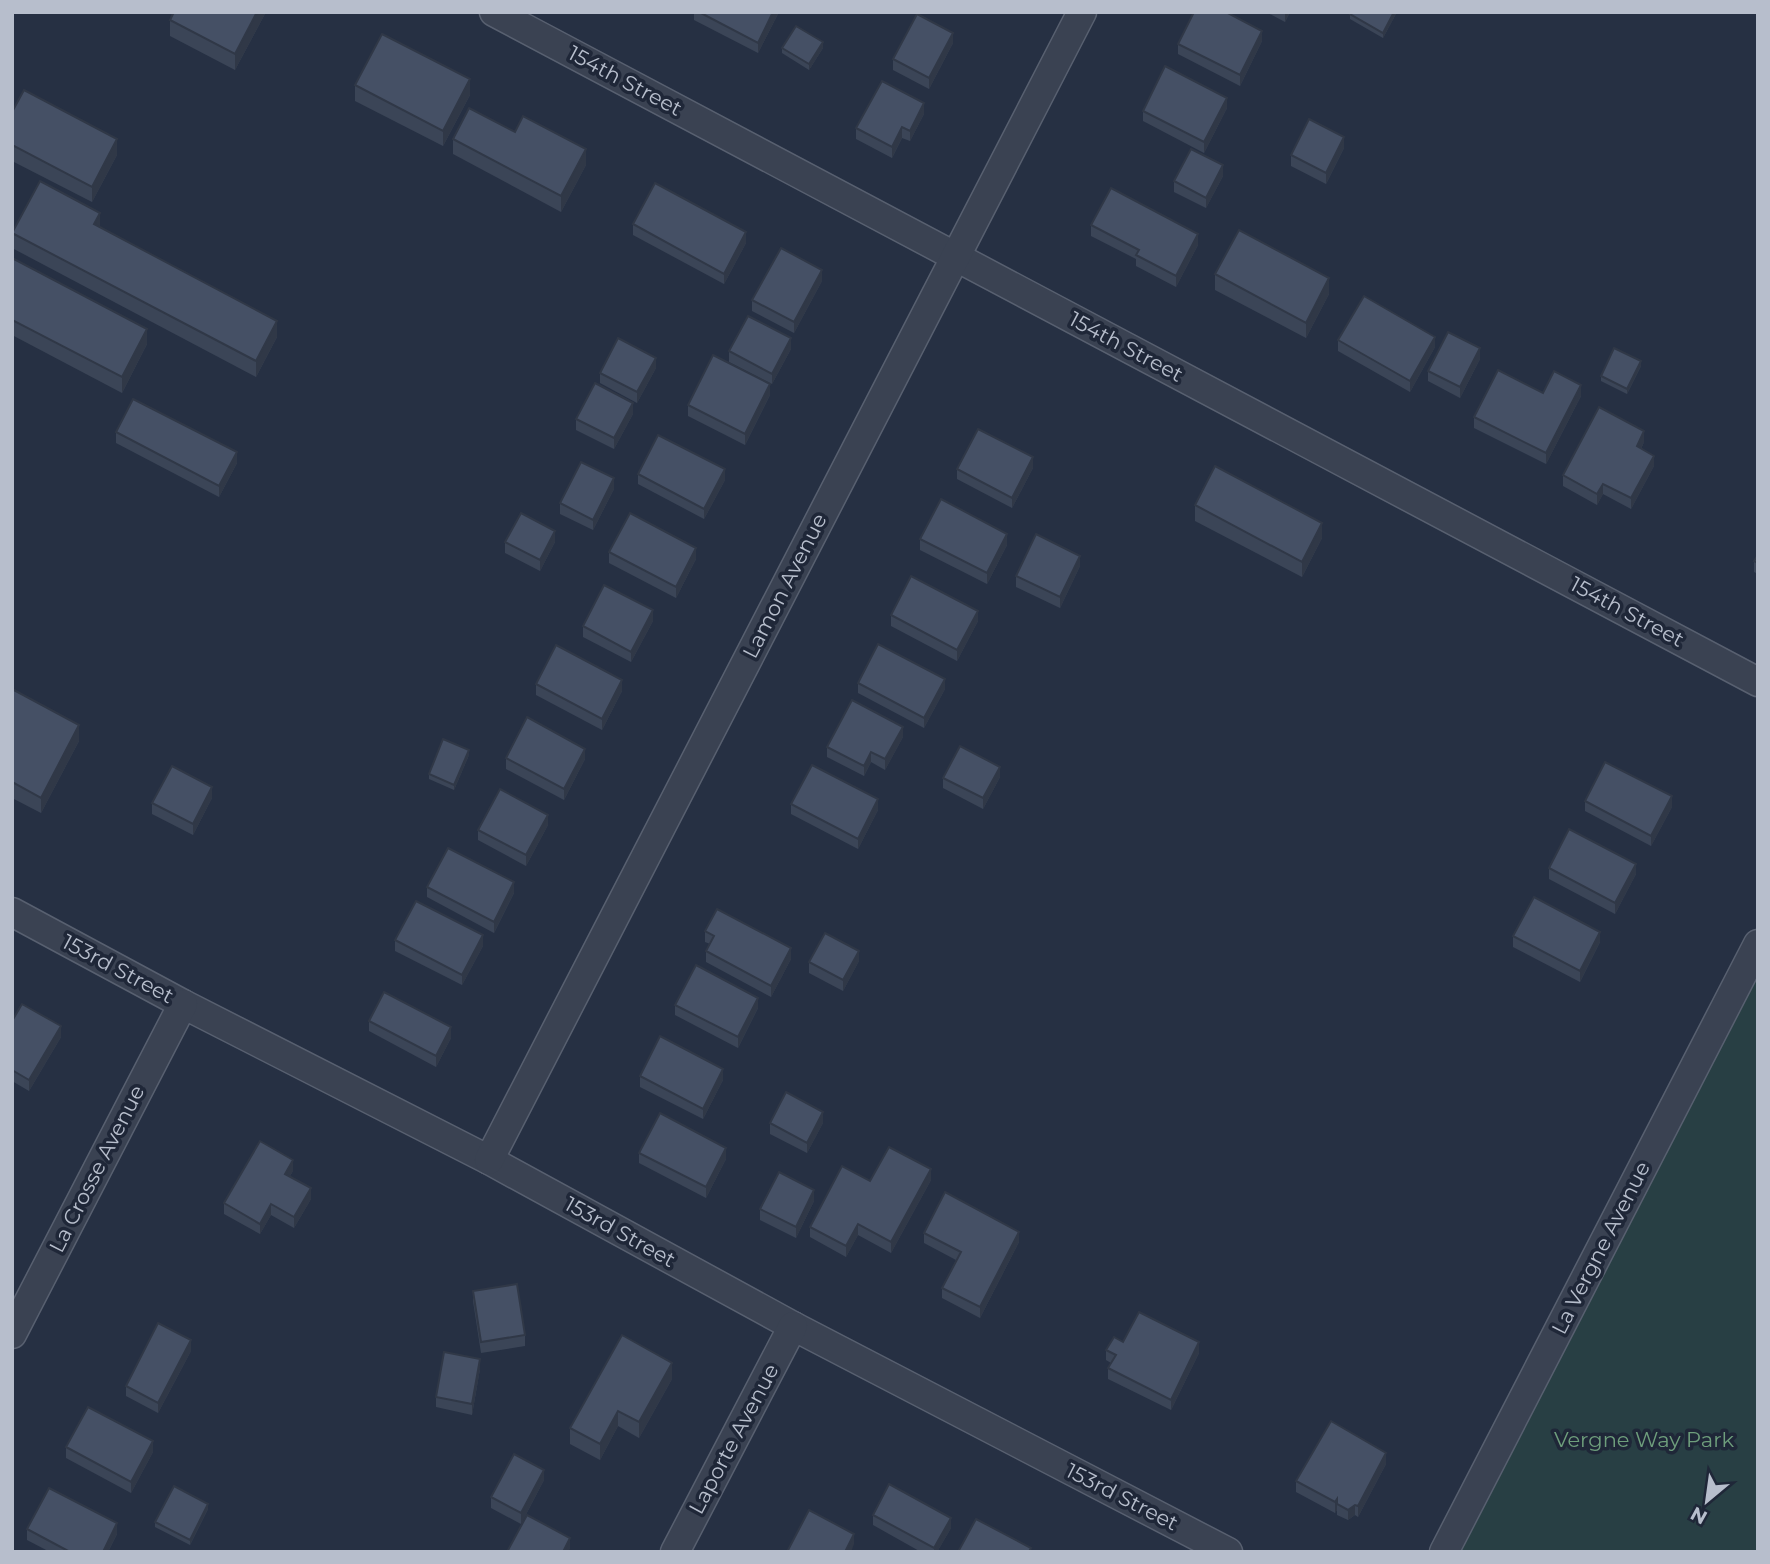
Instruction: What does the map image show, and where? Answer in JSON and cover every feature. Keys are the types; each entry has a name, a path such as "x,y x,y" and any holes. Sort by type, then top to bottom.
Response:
{"street":[{"name":"154th Street","path":"494,12 1758,682"},
{"name":"Lamon Avenue","path":"489,1160 1082,12"},
{"name":"153rd Street","path":"12,912 183,1004 489,1160 793,1326 1228,1552"},
{"name":"La Vergne Avenue","path":"1444,1552 1758,944"},
{"name":"La Crosse Avenue","path":"12,1334 183,1004"},
{"name":"Laporte Avenue","path":"675,1552 793,1326"}],"green space":[{"name":"Vergne Way Park","path":"1758,973 1758,1552 1461,1552"}],"building":[{"path":"174,12 257,12 235,54 170,20"},
{"path":"699,12 773,12 758,43"},
{"path":"1194,12 1226,12 1262,31 1240,75 1178,44"},
{"path":"1394,12 1383,33 1350,14"},
{"path":"917,14 953,33 929,78 893,59"},
{"path":"796,26 823,42 809,64 782,48"},
{"path":"382,34 470,79 443,131 355,85"},
{"path":"1165,66 1227,98 1204,142 1143,111"},
{"path":"882,81 924,103 910,131 902,127 892,147 856,128"},
{"path":"24,90 117,139 92,187 12,145 12,112"},
{"path":"469,108 515,132 523,116 586,149 561,196 453,139"},
{"path":"1309,119 1344,137 1326,173 1291,155"},
{"path":"1191,149 1223,165 1206,198 1174,181"},
{"path":"40,181 100,213 94,224 277,321 256,361 12,233"},
{"path":"655,183 746,232 724,274 633,224"},
{"path":"1111,188 1198,234 1176,276 1136,255 1139,250 1091,225"},
{"path":"1239,230 1329,278 1306,323 1215,274"},
{"path":"781,248 822,270 794,322 752,300"},
{"path":"12,258 147,329 122,377 12,320"},
{"path":"1364,296 1435,337 1410,381 1338,340"},
{"path":"748,316 791,338 772,374 729,351"},
{"path":"1448,332 1480,348 1460,387 1428,371"},
{"path":"618,338 656,358 637,392 600,373"},
{"path":"1614,348 1641,361 1627,389 1601,376"},
{"path":"713,355 770,384 745,434 688,405"},
{"path":"1498,370 1543,393 1554,371 1581,385 1546,453 1474,417"},
{"path":"595,383 633,403 614,438 576,419"},
{"path":"133,399 237,452 219,486 116,432"},
{"path":"1599,407 1644,431 1637,446 1654,456 1631,498 1603,484 1597,494 1563,475"},
{"path":"978,429 1033,457 1012,498 957,469"},
{"path":"658,435 725,469 704,509 638,474"},
{"path":"581,462 614,478 593,520 560,503"},
{"path":"1215,466 1322,523 1302,562 1195,505"},
{"path":"941,499 1007,534 987,573 920,539"},
{"path":"521,513 555,531 540,560 505,542"},
{"path":"630,513 696,548 676,587 609,552"},
{"path":"1036,534 1080,556 1060,597 1016,576"},
{"path":"911,576 978,611 957,650 891,615"},
{"path":"604,585 653,610 631,652 583,626"},
{"path":"878,644 945,679 924,718 858,683"},
{"path":"556,645 622,680 602,719 536,684"},
{"path":"12,689 79,725 41,798 12,782"},
{"path":"852,700 903,727 885,759 871,752 864,766 827,747"},
{"path":"527,717 585,749 564,789 506,758"},
{"path":"443,739 469,750 454,785 429,774"},
{"path":"960,746 1000,767 983,798 943,778"},
{"path":"1605,762 1672,796 1651,836 1585,801"},
{"path":"812,765 878,799 858,839 791,804"},
{"path":"172,766 212,787 193,824 152,803"},
{"path":"500,789 548,815 526,855 478,830"},
{"path":"1569,829 1636,864 1615,903 1549,868"},
{"path":"448,848 514,882 494,922 427,887"},
{"path":"1534,897 1600,932 1580,971 1513,936"},
{"path":"416,901 483,935 462,975 395,940"},
{"path":"717,909 791,948 771,986 706,951 714,936 705,931"},
{"path":"825,933 859,951 843,980 809,962"},
{"path":"696,965 758,998 738,1037 675,1005"},
{"path":"384,992 451,1027 436,1056 369,1021"},
{"path":"22,1004 61,1026 29,1080 12,1070 12,1021"},
{"path":"660,1036 723,1069 703,1109 640,1076"},
{"path":"786,1092 823,1112 807,1143 770,1123"},
{"path":"660,1113 726,1148 706,1187 639,1153"},
{"path":"260,1141 293,1160 285,1174 311,1188 294,1217 271,1204 260,1224 224,1203"},
{"path":"889,1147 931,1169 891,1242 858,1224 846,1246 810,1227 842,1166 870,1181"},
{"path":"779,1172 814,1190 796,1227 760,1209"},
{"path":"945,1192 1019,1232 980,1307 942,1288 961,1252 924,1233"},
{"path":"517,1284 525,1335 481,1342 473,1291"},
{"path":"1139,1312 1199,1342 1171,1400 1108,1368 1116,1355 1106,1350 1114,1337 1123,1342"},
{"path":"158,1323 191,1340 158,1403 126,1386"},
{"path":"622,1335 672,1363 639,1422 618,1411 600,1444 570,1428"},
{"path":"444,1352 480,1359 472,1404 436,1397"},
{"path":"88,1407 153,1441 131,1482 66,1447"},
{"path":"1331,1421 1386,1453 1358,1506 1348,1510 1337,1504 1337,1499 1335,1502 1296,1481"},
{"path":"514,1454 544,1470 521,1513 491,1497"},
{"path":"889,1484 951,1518 934,1548 873,1515"},
{"path":"174,1486 208,1504 190,1540 155,1522"},
{"path":"49,1488 117,1523 103,1552 70,1552 27,1529"},
{"path":"809,1510 854,1534 845,1552 787,1552"},
{"path":"527,1515 570,1538 563,1552 507,1552"},
{"path":"976,1519 1031,1548 1029,1552 958,1552"}]}
